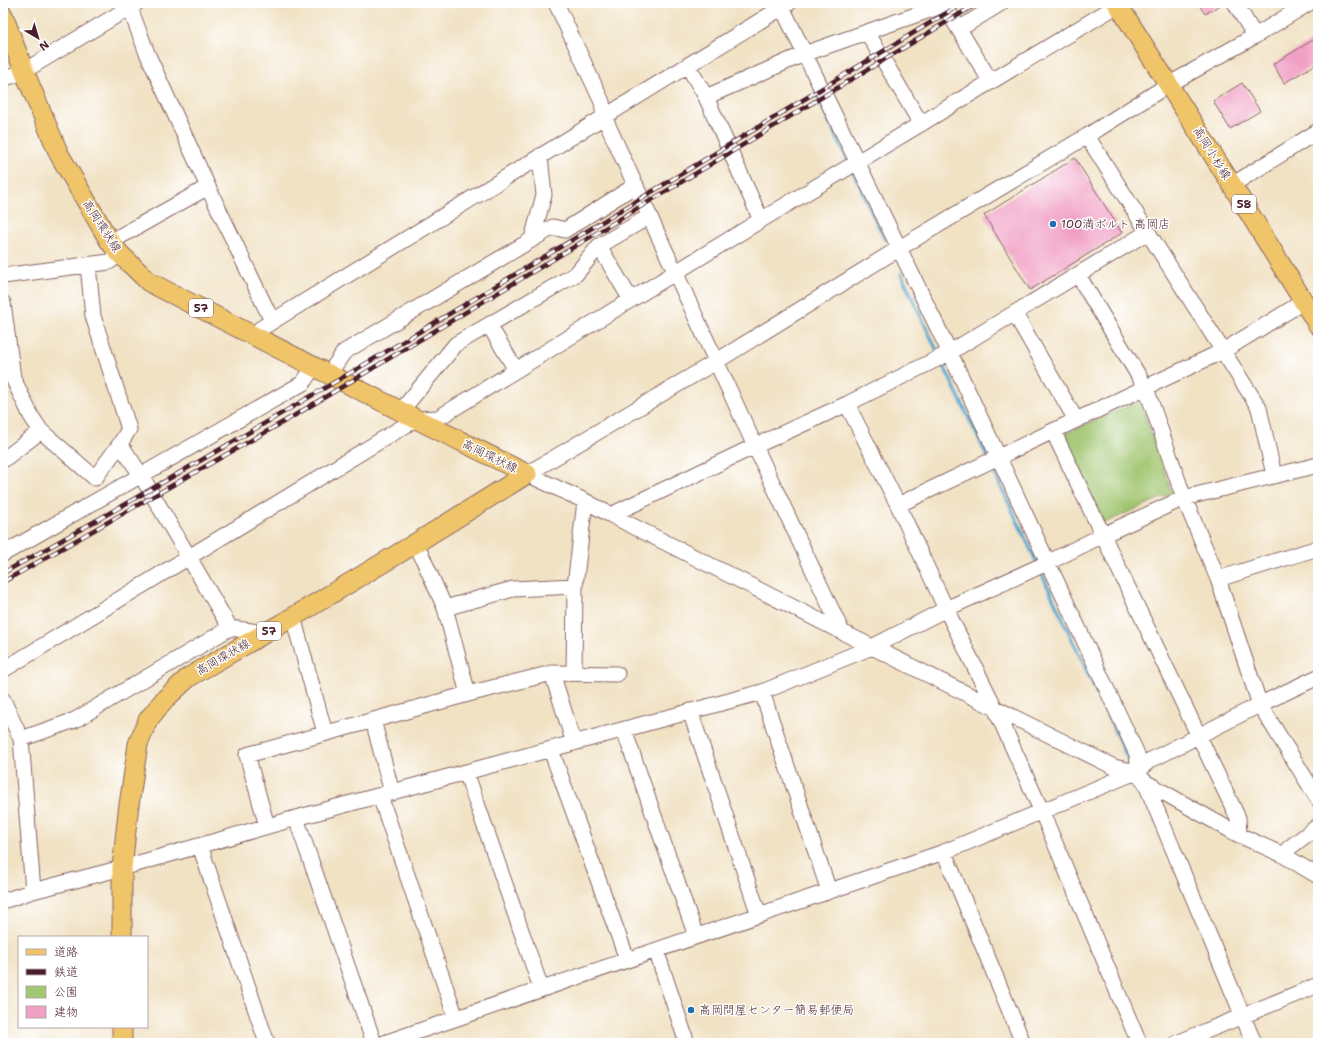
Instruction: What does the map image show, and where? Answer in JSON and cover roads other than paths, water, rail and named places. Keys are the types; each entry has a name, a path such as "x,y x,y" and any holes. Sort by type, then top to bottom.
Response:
{"main road":[{"name":"高岡小杉線","path":"1117,4 1232,185 1318,325"},
{"name":"高岡環状線","path":"3,15 24,71 59,154 115,248 149,282 527,474"},
{"name":"高岡環状線","path":"122,936 122,868 128,812 138,744 148,720 164,700 189,677 293,617 527,474"},
{"path":"122,1028 122,1043"}],"street":[{"path":"556,3 602,102 604,117 842,632"},
{"path":"959,29 1001,3"},
{"path":"527,474 717,361 884,258 1087,136 1168,85 1255,36 1309,3"},
{"path":"706,97 800,56 944,4 990,82"},
{"path":"409,415 438,418 1117,4"},
{"path":"1239,4 1255,36"},
{"path":"3,78 24,71 132,5 147,53 208,187 272,321"},
{"path":"256,336 260,328 780,8 800,56 852,166 899,249 1137,754 1138,762 1133,774 1239,1018 1254,1043"},
{"path":"867,32 921,124"},
{"path":"688,66 706,97 761,220"},
{"path":"1232,185 1318,131"},
{"path":"1087,136 1259,408 1274,475"},
{"path":"532,239 544,195 540,156"},
{"path":"3,554 303,383 344,352 552,227 565,230 636,185"},
{"path":"3,276 109,262 115,248 208,187"},
{"path":"3,670 188,557 409,415 456,344 576,274 599,246 650,216"},
{"path":"611,515 847,404 933,361 1014,314 1148,232"},
{"path":"599,246 631,300"},
{"path":"3,304 13,378 31,416 41,432 95,478 129,429 93,316 88,265"},
{"path":"1078,275 1146,388 1184,498 1218,579 1260,705 1318,799"},
{"path":"898,505 1223,351 1303,302"},
{"path":"1014,314 1076,420"},
{"path":"489,325 516,370"},
{"path":"847,404 898,505 946,609 995,708 1041,810 1139,1043"},
{"path":"1053,431 1238,818 1239,835"},
{"path":"3,460 41,432"},
{"path":"120,444 141,475 230,628"},
{"path":"3,901 33,891 122,868 296,818 762,692 872,647 946,609 1184,498 1318,465"},
{"path":"527,474 585,501 842,632 1114,767 1133,774 1239,835 1283,855 1318,876"},
{"path":"574,673 575,586 585,501"},
{"path":"416,543 445,608 468,694"},
{"path":"1218,579 1318,548"},
{"path":"445,608 513,588 575,586"},
{"path":"293,617 325,733"},
{"path":"21,739 75,720 230,628 264,633"},
{"path":"552,673 574,743"},
{"path":"267,826 247,755 468,694 552,673 617,674"},
{"path":"384,1043 944,852 1041,810 1133,774 1149,761 1318,677"},
{"path":"762,692 829,891"},
{"path":"3,700 21,739 33,891"},
{"path":"690,711 759,915"},
{"path":"373,720 386,794 456,1018"},
{"path":"624,730 696,936"},
{"path":"551,750 627,959"},
{"path":"466,772 542,988"},
{"path":"296,818 374,1043"},
{"path":"1283,855 1289,848 1318,826"},
{"path":"200,846 268,1043"},
{"path":"944,852 1023,1043"},
{"path":"656,950 682,1041"},
{"path":"1177,1043 1318,985"}],"waterway":[{"path":"815,92 849,163"},
{"path":"852,170 885,240"},
{"path":"901,274 939,355"},
{"path":"941,360 988,458"},
{"path":"991,465 1037,563"},
{"path":"1040,570 1131,766"}],"railway":[{"path":"3,573 366,364 963,3"},
{"path":"3,582 292,417 978,3"}],"place":[{"name":"100満ボルト 高岡店","path":"1053,224"},
{"name":"高岡問屋センター簡易郵便局","path":"691,1010"}]}
